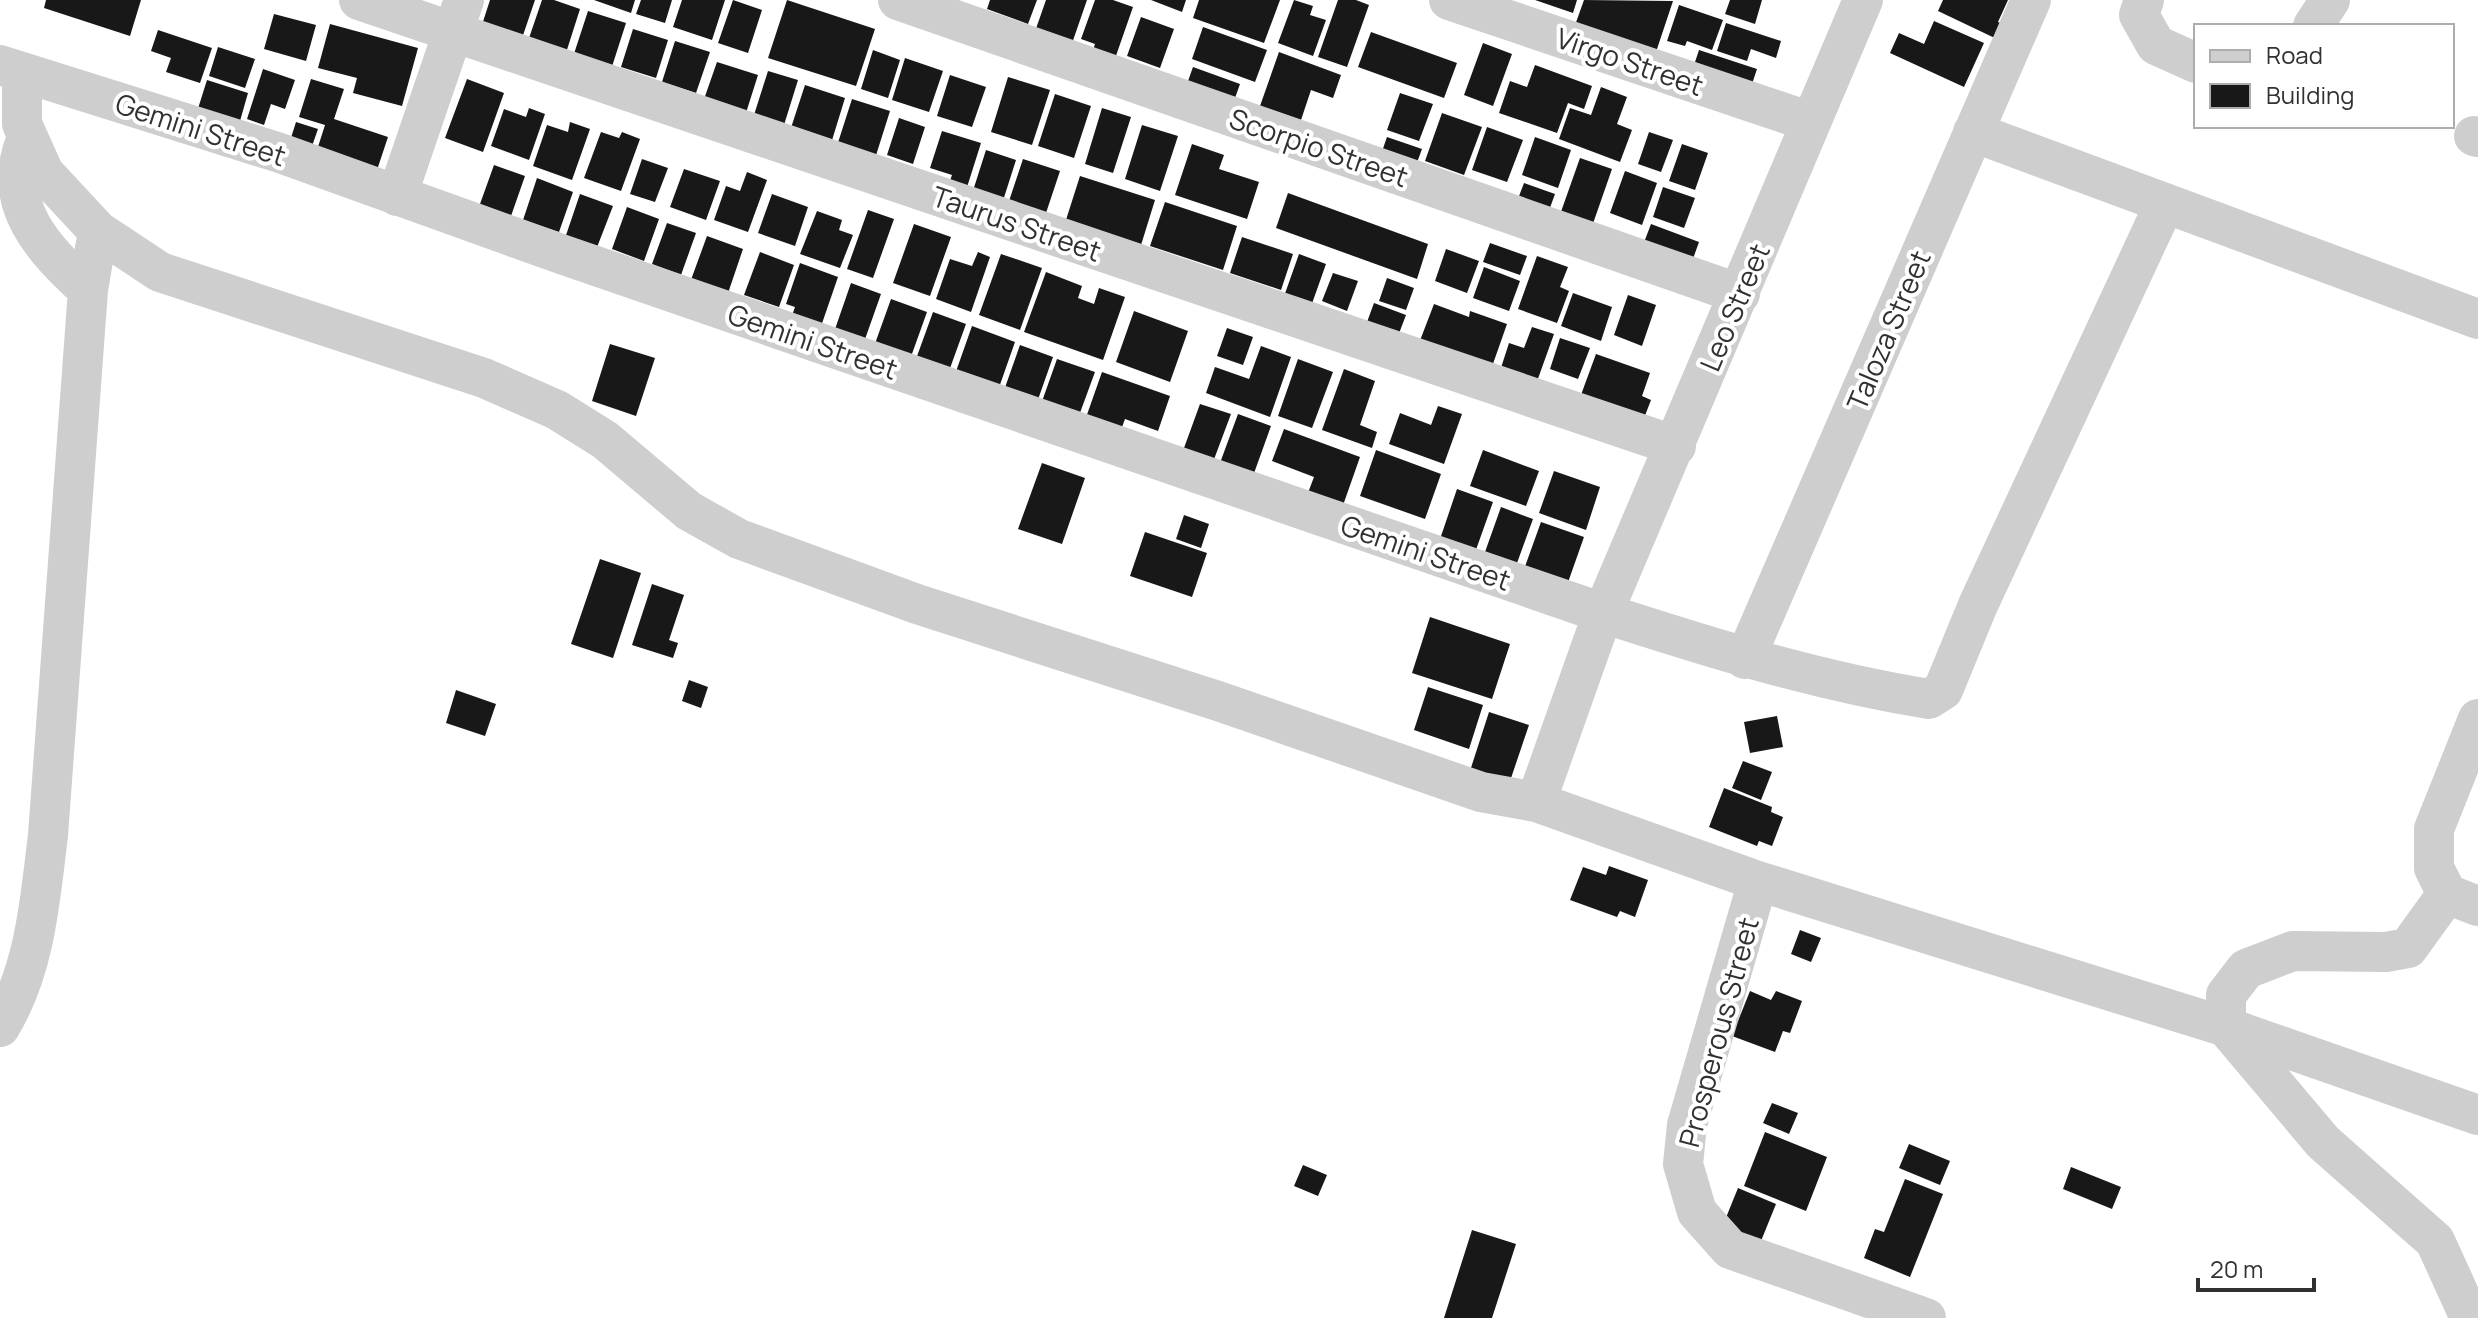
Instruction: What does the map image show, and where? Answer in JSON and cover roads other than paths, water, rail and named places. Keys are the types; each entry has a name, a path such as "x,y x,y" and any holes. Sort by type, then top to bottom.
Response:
{"street":[{"name":"Taurus Street","path":"359,0 458,16 1676,446"},
{"name":"Scorpio Street","path":"898,0 1740,294"},
{"name":"Virgo Street","path":"1449,0 1811,122"},
{"name":"Leo Street","path":"1536,802 1603,613 1863,0"},
{"name":"Taloza Street","path":"1745,659 2031,0"},
{"path":"2144,0 2139,15 2156,45 2194,62"},
{"path":"2314,24 2330,0"},
{"path":"397,196 458,16"},
{"path":"11,69 26,140 44,173 98,231 160,272 484,378 557,410 605,440 689,511 739,539 917,604 1218,701 1481,792 1536,802 1758,881 2226,1027 2478,1115"},
{"name":"Gemini Street","path":"11,69 280,153 1603,613 1745,659 1863,689 1929,699 1943,690 1978,605 2165,203"},
{"path":"1973,132 2478,319"},
{"path":"26,140 13,155 5,177 12,210 24,231 88,290"},
{"path":"0,1027 19,996 39,907 88,290 98,231"},
{"path":"2470,1318 2435,1241 2323,1142 2226,1027 2226,995 2246,969 2293,951 2347,953 2408,948 2462,900 2434,868 2434,829 2478,719"},
{"name":"Prosperous Street","path":"1758,881 1687,1125 1683,1164 1697,1212 1730,1249 1926,1318"}]}
